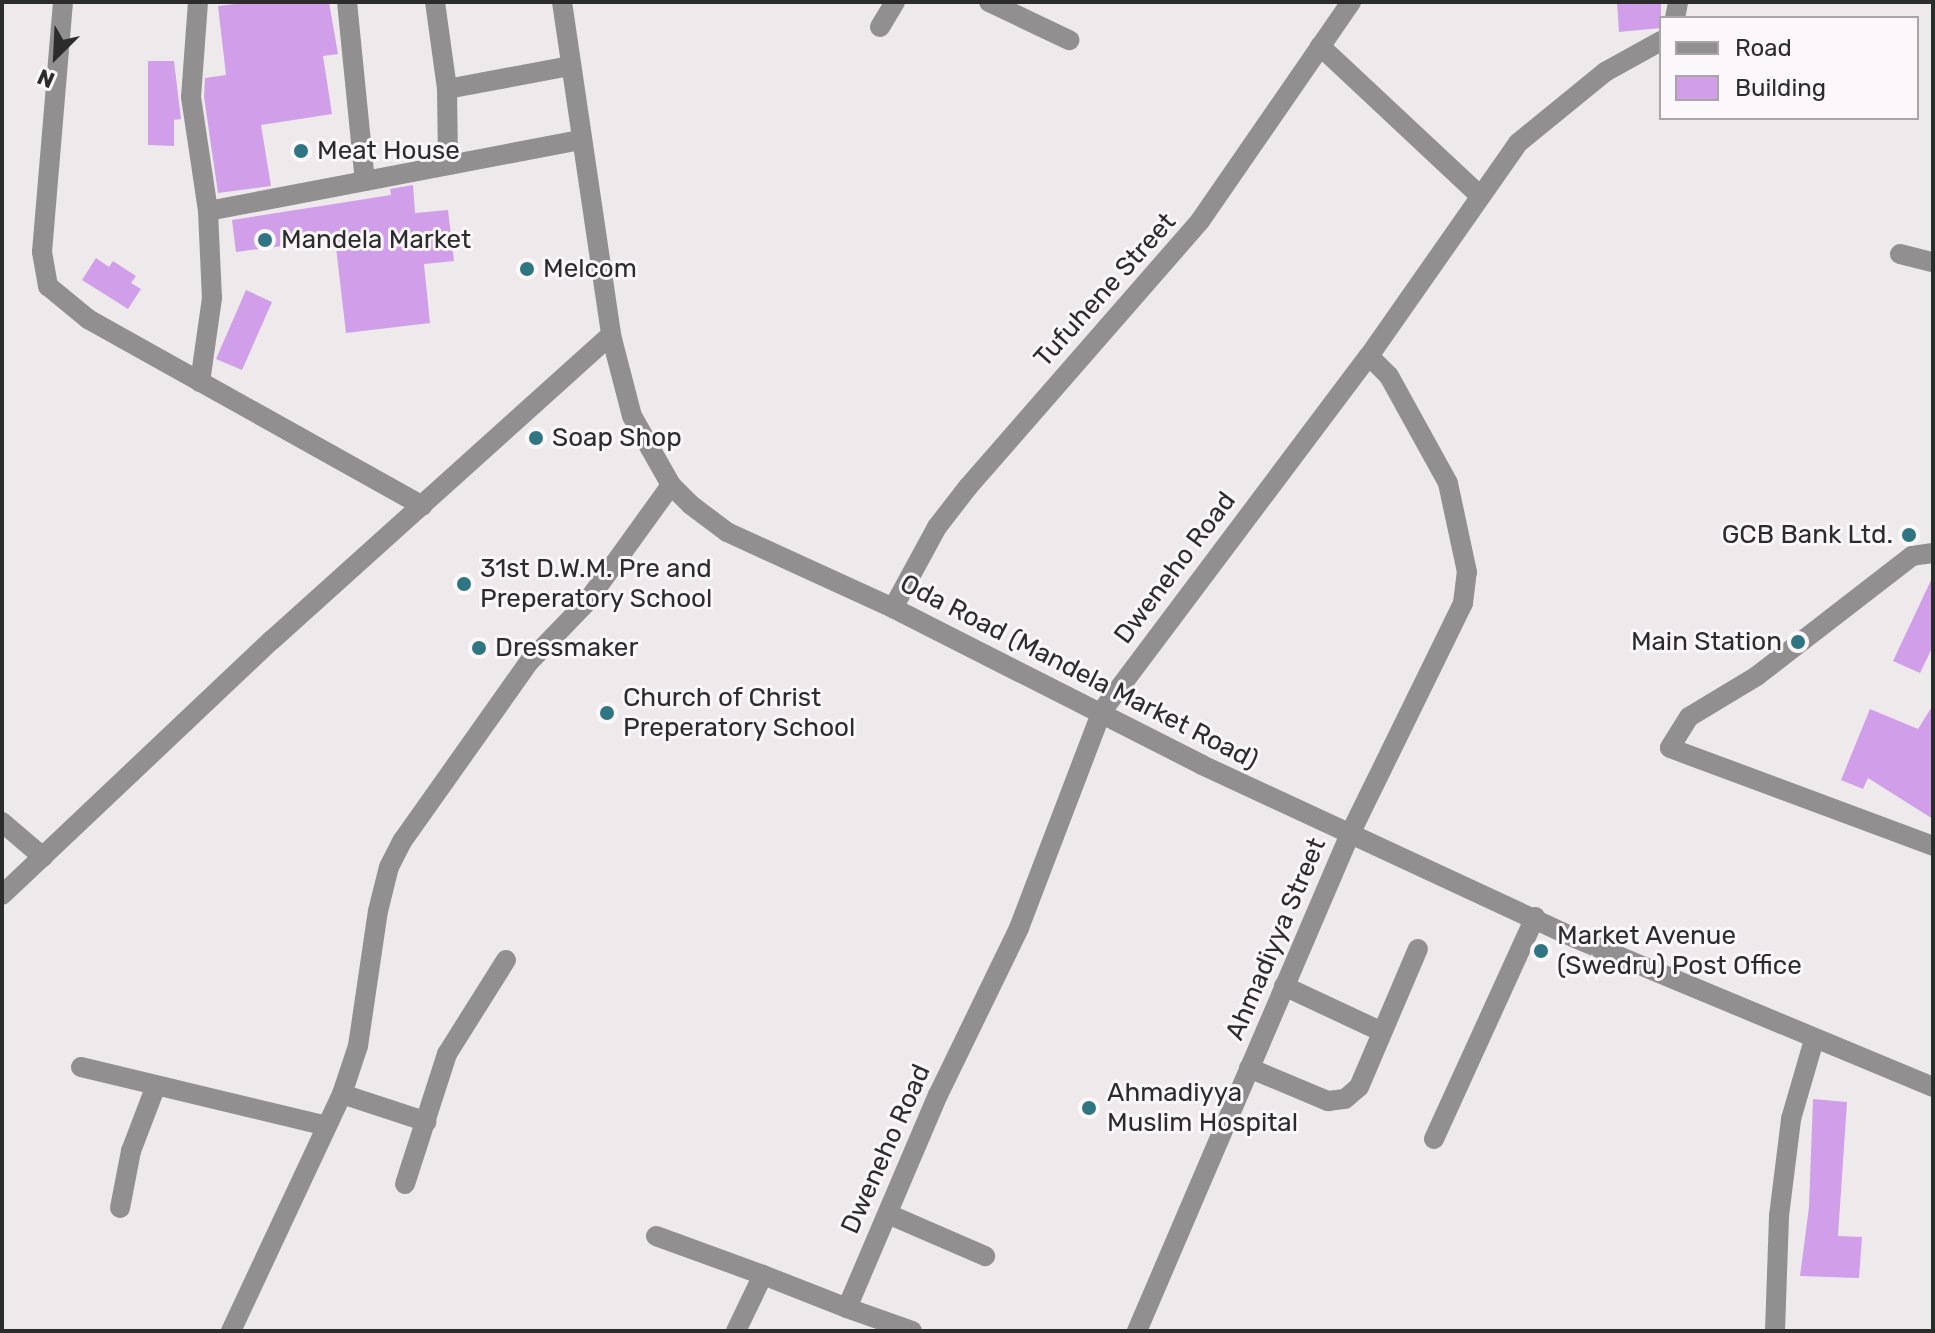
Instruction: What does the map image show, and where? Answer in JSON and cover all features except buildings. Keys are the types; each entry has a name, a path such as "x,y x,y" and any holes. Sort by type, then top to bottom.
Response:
{"street":[{"path":"63,2 43,276 55,294 88,319 422,506"},
{"path":"198,2 191,97 208,211 212,298 200,382"},
{"path":"347,2 365,181"},
{"path":"435,2 447,89 448,165"},
{"name":"Oda Road (Mandela Market Road)","path":"562,2 579,140 611,335 632,416 671,485 727,532 893,608 1350,834 1814,1040 1933,1087"},
{"path":"880,27 895,2"},
{"path":"989,2 1069,40"},
{"name":"Tufuhene Street","path":"893,608 937,527 968,487 1200,221 1351,2"},
{"name":"Dweneho Road","path":"847,1308 866,1254 888,1214 938,1095 1019,928 1102,711 1369,356 1478,194 1518,143 1560,105 1605,72 1659,42"},
{"path":"1320,46 1478,194"},
{"path":"447,89 570,66"},
{"path":"208,211 579,140"},
{"path":"1900,254 1933,262"},
{"path":"2,895 611,335"},
{"name":"Ahmadiyya Street","path":"1137,1331 1350,834 1463,603 1467,584 1448,483 1389,376 1369,356"},
{"path":"231,1331 342,1094 358,1046 378,911 389,867 403,840 529,662 586,603 671,485"},
{"path":"1933,553 1912,556 1757,676 1689,717 1670,748 1933,846"},
{"path":"2,822 43,857"},
{"path":"1434,1139 1535,917"},
{"path":"1249,1068 1328,1101 1345,1099 1359,1087 1380,1031 1418,949"},
{"path":"405,1184 447,1054 506,960"},
{"path":"1284,986 1380,1031"},
{"path":"1775,1331 1779,1216 1791,1119 1797,1083 1814,1040"},
{"path":"81,1067 155,1088 326,1126"},
{"path":"120,1208 131,1151 155,1088"},
{"path":"342,1094 427,1122"},
{"path":"888,1214 985,1256"},
{"path":"656,1236 912,1331"},
{"path":"736,1331 763,1275"}],"place":[{"name":"Meat House","path":"301,151"},
{"name":"Mandela Market","path":"265,240"},
{"name":"Melcom","path":"527,269"},
{"name":"Soap Shop","path":"536,438"},
{"name":"GCB Bank Ltd.","path":"1909,535"},
{"name":"31st D.W.M. Pre and Preperatory School","path":"464,584"},
{"name":"Main Station","path":"1798,642"},
{"name":"Dressmaker","path":"479,648"},
{"name":"Church of Christ Preperatory School","path":"607,713"},
{"name":"Market Avenue (Swedru) Post Office","path":"1541,951"},
{"name":"Ahmadiyya Muslim Hospital","path":"1089,1108"}]}
